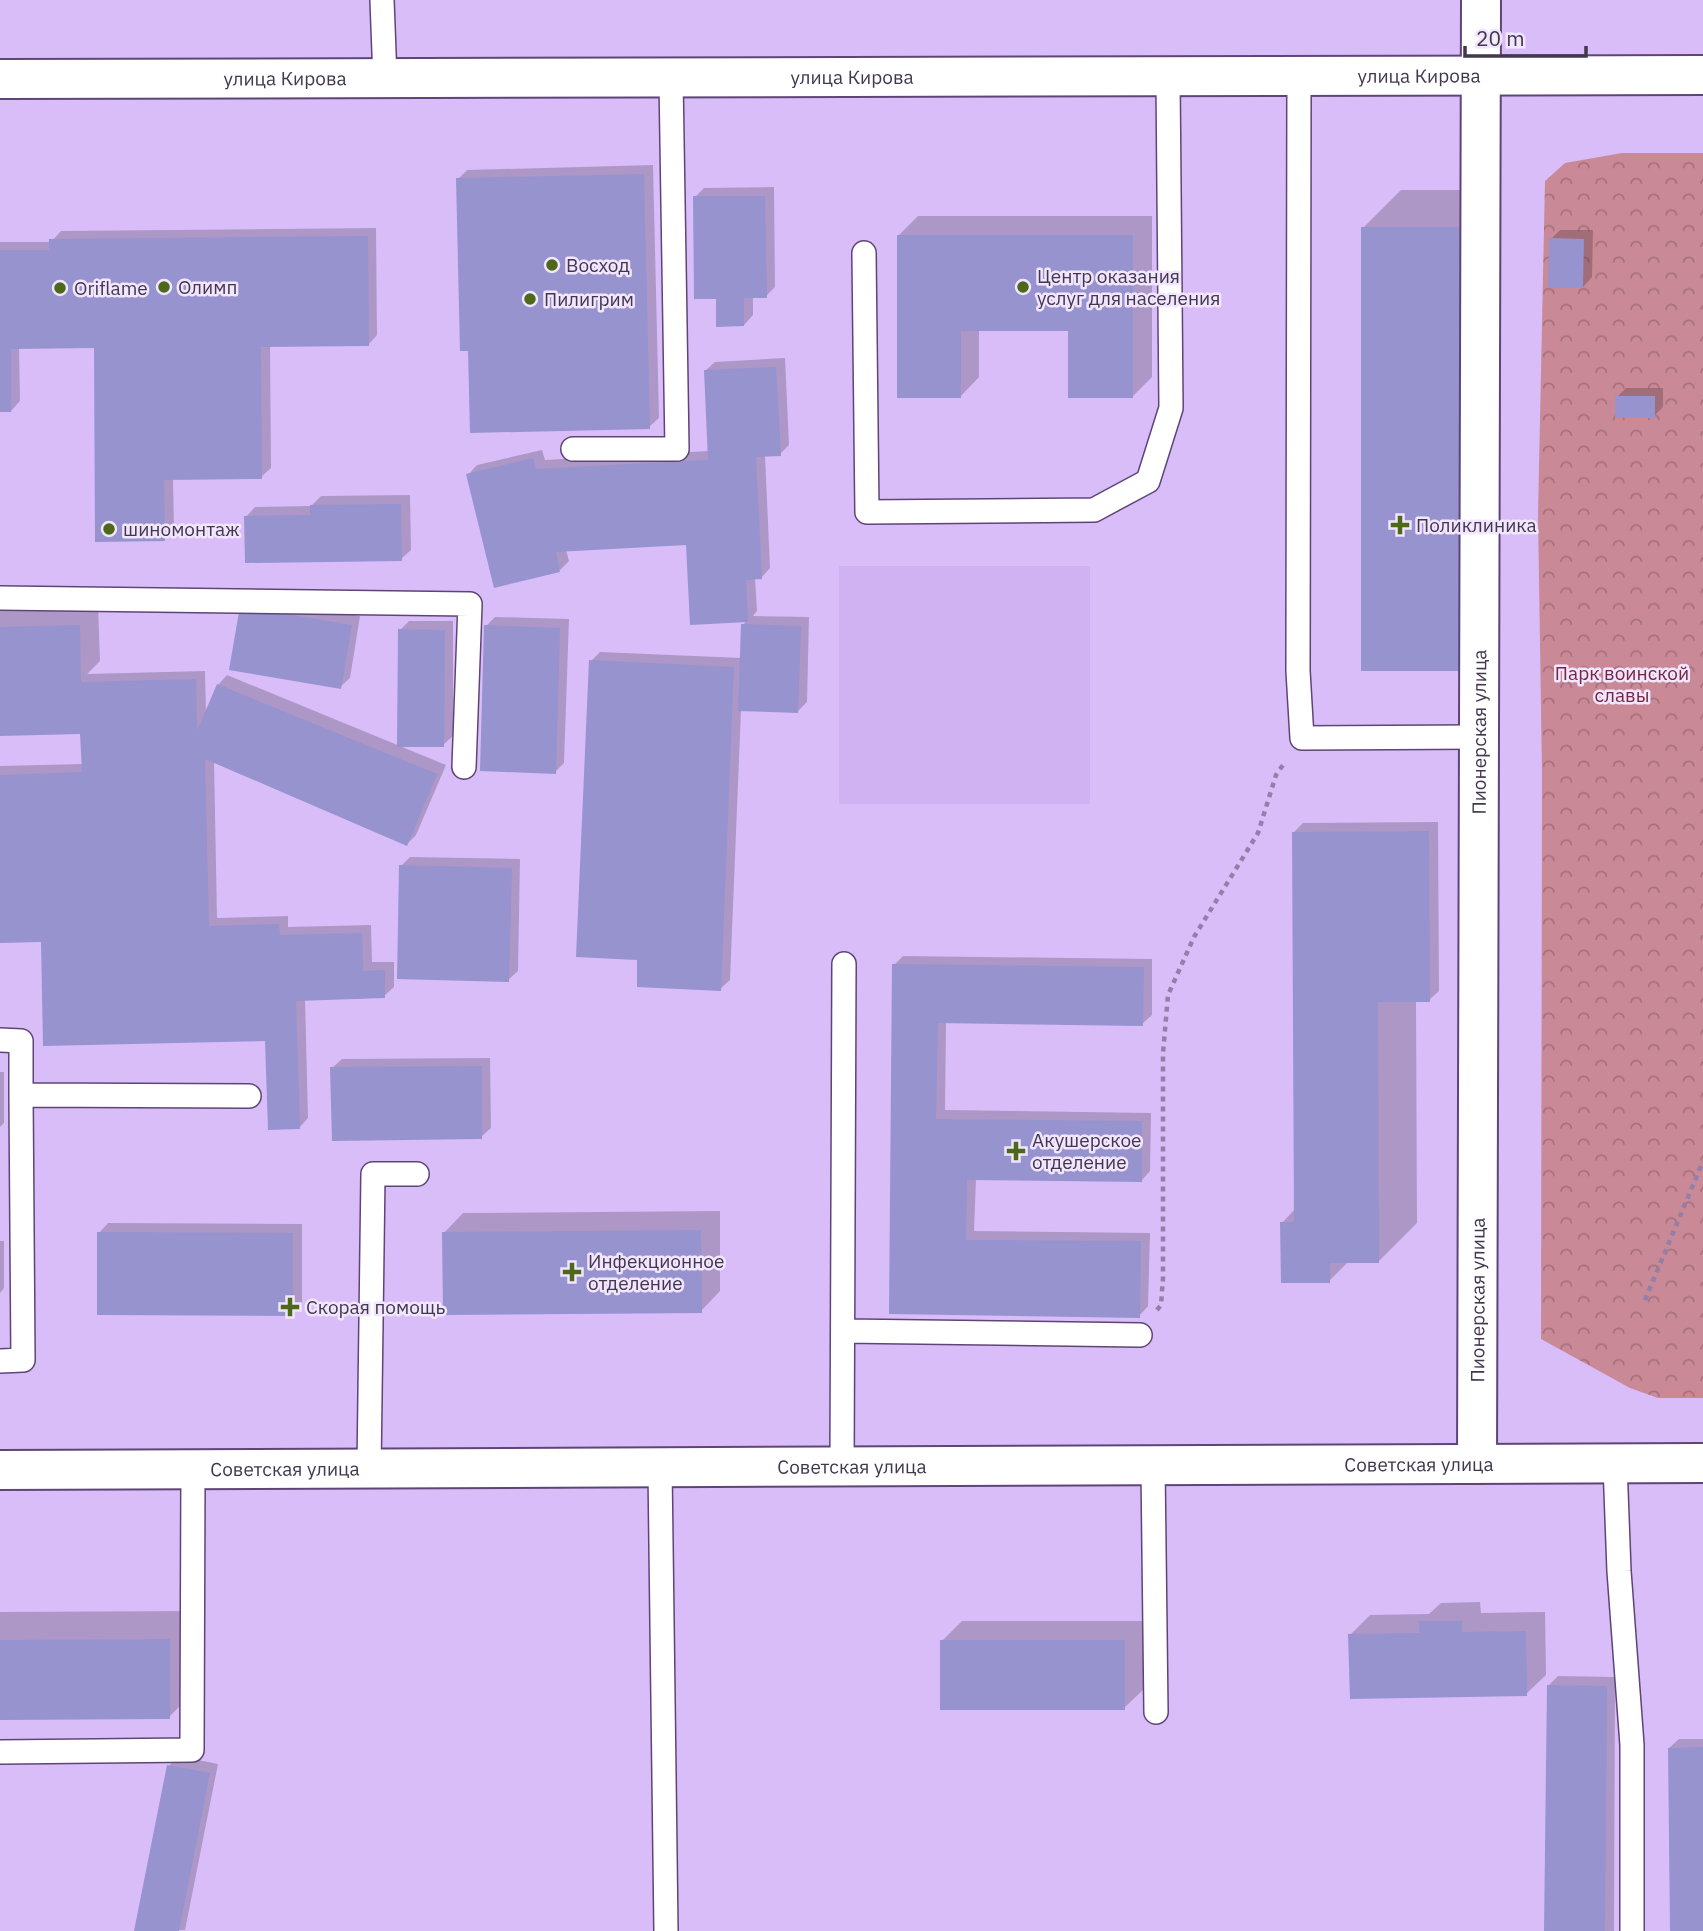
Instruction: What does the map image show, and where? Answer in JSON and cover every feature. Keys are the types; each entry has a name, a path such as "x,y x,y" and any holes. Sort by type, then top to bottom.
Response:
{"street":[{"name":"Пионерская улица","path":"1477,1464 1482,0"},
{"name":"улица Кирова","path":"0,79 1480,78 1703,75"},
{"name":"Советская улица","path":"0,1470 1703,1464"}],"lane":[{"path":"382,0 385,79"},
{"path":"864,253 867,512 1094,510 1149,481 1171,408 1168,78"},
{"path":"1299,78 1298,671 1302,738 1478,737"},
{"path":"573,449 677,449 671,79"},
{"path":"0,598 470,604 464,767"},
{"path":"842,1466 844,964"},
{"path":"0,1041 21,1041 23,1360 0,1361"},
{"path":"21,1095 249,1096"},
{"path":"369,1469 373,1174 417,1174"},
{"path":"843,1331 1140,1335"},
{"path":"1615,1464 1619,1571 1632,1745 1632,1931"},
{"path":"1153,1467 1157,1712"},
{"path":"660,1468 666,1931"},
{"path":"0,1752 192,1750 193,1469"}],"path":[{"path":"1140,1335 1161,1305 1163,1053 1168,995 1194,937 1258,833 1276,775 1302,738"},
{"path":"1645,1300 1703,1161"}],"shaded area":[{"path":"839,566 1090,566 1090,804 839,804"}],"green space":[{"name":"Парк воинской славы","path":"1622,153 1703,153 1703,1398 1658,1398 1630,1388 1541,1339 1542,773 1538,515 1545,181 1565,163"}],"building":[{"name":"Восход","path":"644,174 650,429 470,433 468,351 460,351 456,178"},
{"path":"693,196 765,196 767,298 744,298 744,326 716,327 716,299 694,299"},
{"name":"Поликлиника","path":"1361,227 1464,227 1464,671 1361,671"},
{"path":"897,235 1133,235 1133,398 1068,398 1068,331 961,331 961,398 897,398"},
{"path":"368,236 369,346 261,347 262,479 164,480 165,541 95,542 94,348 11,349 11,412 0,412 0,250 49,250 49,239"},
{"path":"1549,238 1584,239 1583,288 1548,288"},
{"path":"776,367 781,456 756,457 762,579 746,580 748,622 690,625 686,545 556,552 560,572 494,588 466,474 533,458 536,469 708,460 704,370"},
{"path":"1615,396 1655,396 1655,418 1615,418"},
{"path":"401,504 402,561 245,563 244,516 310,515 310,505"},
{"path":"240,606 352,625 341,689 229,670"},
{"path":"741,624 801,626 798,713 738,711"},
{"path":"80,625 81,682 196,679 197,731 217,684 437,774 407,846 205,759 209,926 279,924 280,935 362,933 363,971 385,970 385,998 296,1001 300,1129 268,1130 265,1041 43,1046 41,942 0,943 0,775 82,772 80,734 0,736 0,627"},
{"path":"484,625 560,628 556,774 480,771"},
{"path":"398,629 445,630 444,747 397,747"},
{"path":"589,660 734,667 721,991 637,987 637,960 576,957"},
{"path":"1429,831 1430,1002 1378,1002 1379,1263 1330,1263 1330,1283 1281,1283 1280,1222 1294,1222 1292,832"},
{"path":"399,865 512,868 509,982 397,979"},
{"name":"Акушерское отделение","path":"892,964 1144,967 1143,1026 938,1023 936,1119 1142,1121 1142,1182 967,1180 966,1240 1141,1241 1140,1318 889,1314"},
{"path":"482,1066 482,1139 332,1141 330,1067"},
{"name":"Инфекционное отделение","path":"701,1230 702,1313 443,1315 442,1232"},
{"path":"97,1232 293,1233 293,1316 97,1315"},
{"path":"1419,1621 1462,1621 1462,1632 1526,1631 1527,1696 1350,1699 1348,1634 1419,1633"},
{"path":"170,1639 170,1719 0,1720 0,1640"},
{"path":"940,1640 1125,1640 1125,1710 940,1710"},
{"path":"1547,1685 1607,1686 1605,1931 1544,1931"},
{"path":"1703,1747 1703,1931 1670,1931 1668,1748"},
{"path":"167,1765 210,1773 179,1931 134,1931"}],"place":[{"name":"Восход","path":"552,265"},
{"name":"Олимп","path":"164,287"},
{"name":"Центр оказания услуг для населения","path":"1023,287"},
{"name":"Oriflame","path":"60,288"},
{"name":"Пилигрим","path":"530,299"},
{"name":"Поликлиника","path":"1400,525"},
{"name":"шиномонтаж","path":"109,529"},
{"name":"Акушерское отделение","path":"1016,1151"},
{"name":"Инфекционное отделение","path":"572,1272"},
{"name":"Скорая помощь","path":"290,1307"}]}
